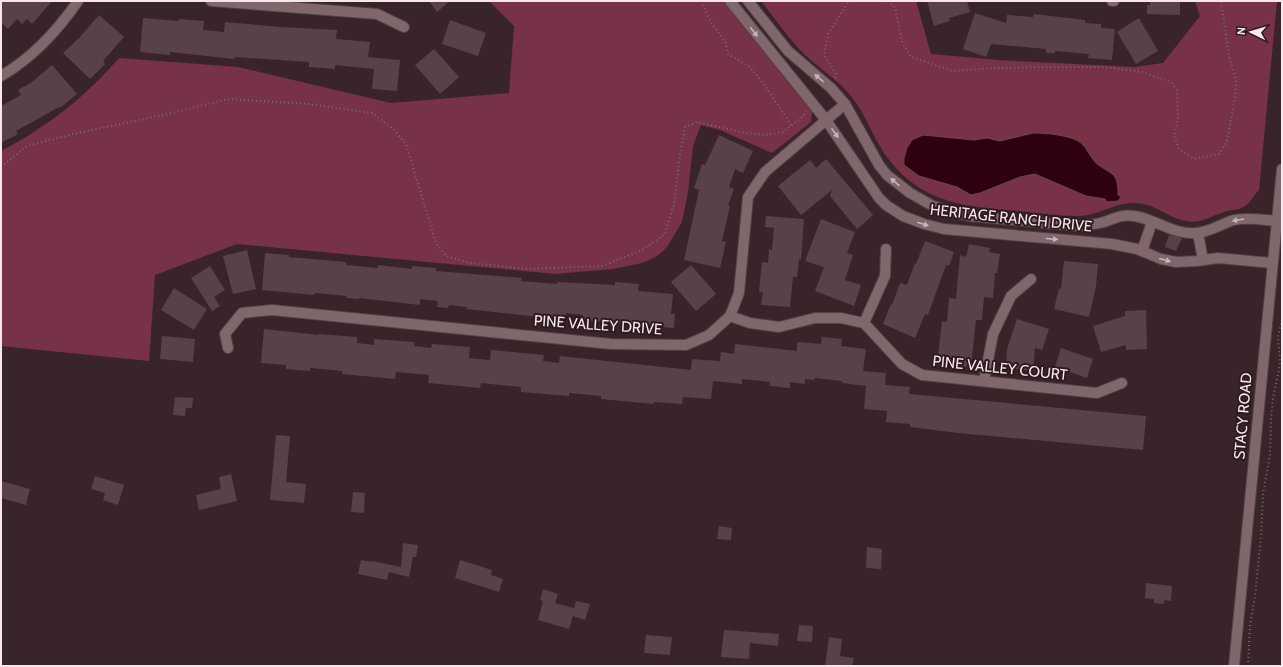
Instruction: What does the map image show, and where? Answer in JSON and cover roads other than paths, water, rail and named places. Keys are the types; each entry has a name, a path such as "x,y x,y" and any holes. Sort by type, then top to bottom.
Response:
{"street":[{"path":"1,76 19,65 48,38 72,11 78,1"},
{"path":"211,1 377,14 404,27"},
{"name":"HERITAGE RANCH DRIVE","path":"730,1 826,120 879,198 896,212 914,221 934,227 969,232 1112,244 1176,262 1218,258 1272,263"},
{"name":"HERITAGE RANCH DRIVE","path":"748,1 788,51 831,88 844,104 875,159 888,175 910,194 942,210 970,216 1077,226 1095,224 1119,216 1127,215 1142,218 1181,232 1198,233 1234,220 1277,221"},
{"name":"PINE VALLEY DRIVE","path":"228,348 225,334 242,313 272,310 611,344 686,345 709,335 730,316 739,293 748,197 765,172 844,104"},
{"name":"STACY ROAD","path":"1234,666 1272,263 1278,243 1277,221 1282,169"},
{"path":"1142,252 1152,222"},
{"path":"1198,233 1203,260"},
{"path":"730,316 750,323 779,327 815,318 841,318 864,323 884,276 886,249"},
{"path":"984,381 993,334 1011,296 1031,279"},
{"name":"PINE VALLEY COURT","path":"864,323 902,364 922,375 1097,393 1122,383"}]}
